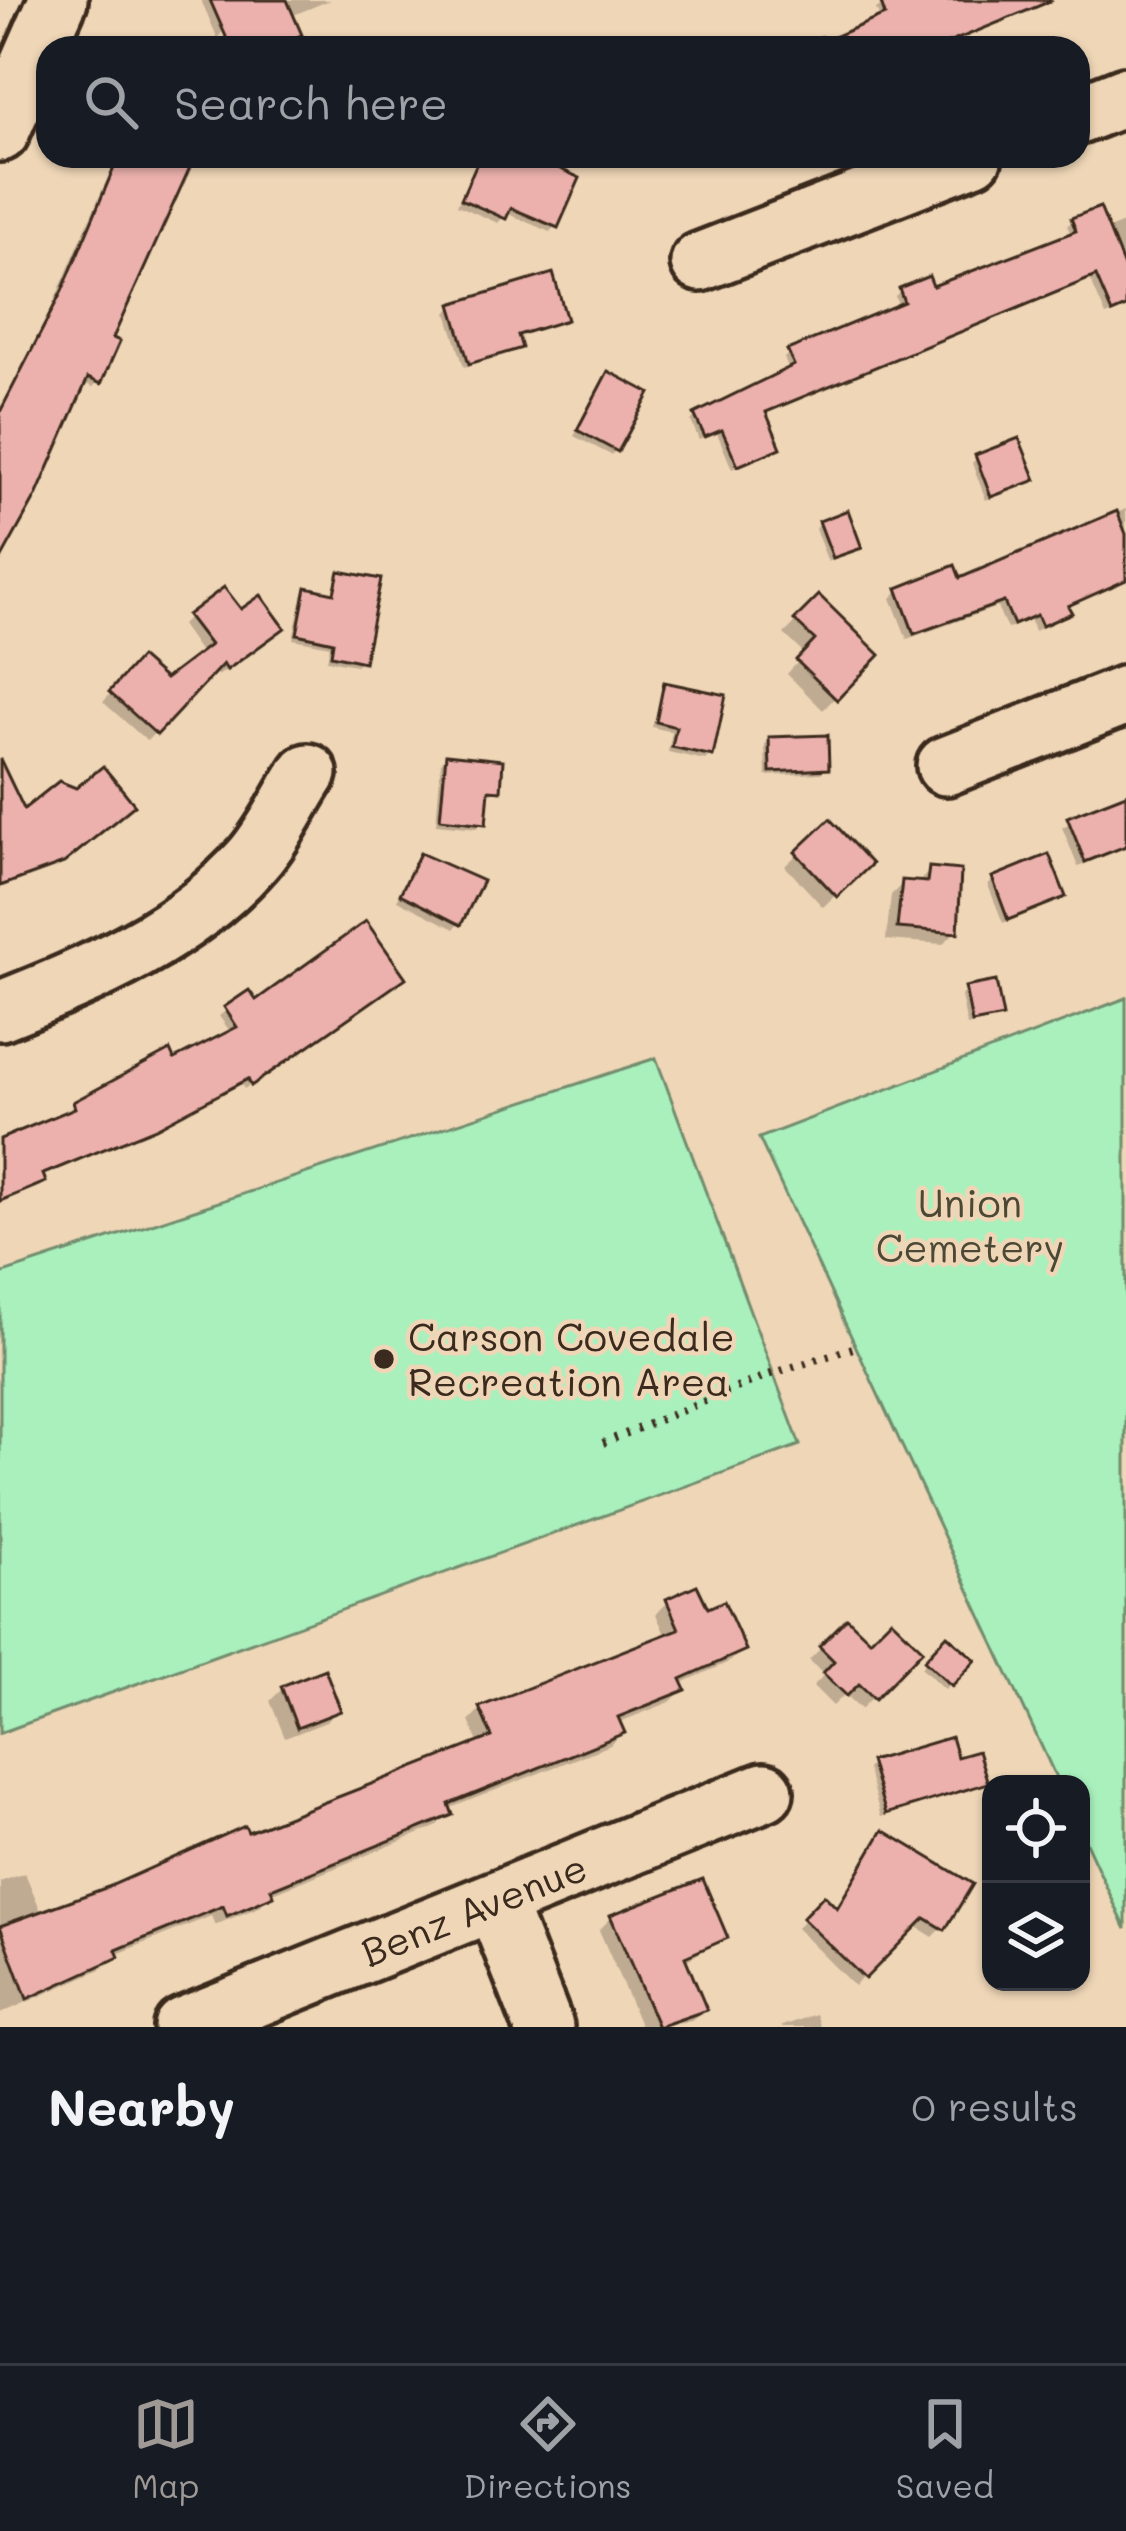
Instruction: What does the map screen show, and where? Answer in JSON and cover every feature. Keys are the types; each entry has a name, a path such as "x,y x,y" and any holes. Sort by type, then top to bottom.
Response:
{"street":[{"path":"42,36 58,0"},
{"path":"0,132 36,50"},
{"path":"1090,110 1126,96"},
{"path":"700,262 942,168"},
{"path":"946,766 1126,695"},
{"path":"0,1012 91,975 160,938 211,901 256,856 308,773"},
{"name":"Benz Avenue","path":"183,2027 764,1792"},
{"path":"495,1902 544,2027"}],"path":[{"path":"603,1443 768,1375 856,1347"}],"green space":[{"name":"Union Cemetery","path":"1126,998 1126,1929 1090,1851 1090,1775 1055,1775 759,1138"},
{"name":"Carson Covedale Recreation Area","path":"656,1058 800,1445 0,1733 0,1274"}],"building":[{"path":"210,0 287,0 302,35 299,36 226,36"},
{"path":"880,0 1051,1 965,36 836,36 885,15"},
{"path":"114,168 190,168 113,338 120,341 101,384 88,378 36,496 0,561 0,412 62,291"},
{"path":"475,168 558,168 580,178 558,228 511,208 506,219 461,199"},
{"path":"1100,207 1126,272 1126,307 1112,313 1096,276 766,412 781,448 738,466 722,430 705,437 694,414 794,365 787,350 904,302 899,288 929,276 933,286 1076,231 1071,218"},
{"path":"553,273 567,320 518,335 522,348 469,364 451,304"},
{"path":"608,371 650,393 618,452 577,430"},
{"path":"1019,438 1036,480 991,497 975,455"},
{"path":"848,510 862,548 833,558 819,521"},
{"path":"1117,511 1126,534 1126,580 1068,606 1072,613 1042,626 1037,615 1014,625 1004,602 914,634 897,588 955,565 960,578"},
{"path":"339,571 381,579 364,662 331,655 333,642 297,634 306,587 334,593"},
{"path":"224,587 241,609 261,595 285,628 227,670 223,664 157,735 109,692 140,657 165,679 210,645 187,615"},
{"path":"819,595 880,655 837,700 796,660 815,640 794,620"},
{"path":"664,682 726,695 713,756 672,747 676,727 656,722"},
{"path":"828,735 829,769 770,772 769,737"},
{"path":"446,754 503,760 501,791 489,790 486,824 440,819"},
{"path":"0,759 24,809 59,781 76,788 103,766 135,805 64,863 0,886"},
{"path":"1126,794 1126,846 1085,862 1067,817"},
{"path":"830,819 872,864 837,897 795,852"},
{"path":"420,853 483,881 461,925 400,894"},
{"path":"1049,854 1066,897 1008,920 992,877"},
{"path":"929,867 961,870 958,933 897,928 902,880 927,882"},
{"path":"366,921 406,978 251,1086 248,1079 156,1128 43,1174 46,1182 0,1201 0,1139 75,1108 73,1102 170,1050 174,1059 237,1027 224,1007 249,990 256,1000"},
{"path":"996,981 1003,1017 972,1023 965,987"},
{"path":"697,1585 708,1608 724,1601 746,1650 681,1679 686,1690 618,1717 625,1733 449,1804 453,1815 271,1889 274,1896 227,1916 223,1906 116,1950 119,1957 27,1999 0,1926 108,1887 245,1826 248,1832 492,1737 479,1707 679,1629 666,1599"},
{"path":"847,1618 870,1640 891,1619 923,1650 875,1699 859,1684 847,1696 823,1673 834,1661 819,1646"},
{"path":"947,1635 976,1660 952,1686 924,1660"},
{"path":"325,1669 341,1711 297,1728 281,1686"},
{"path":"951,1737 957,1757 978,1751 986,1775 982,1785 886,1814 870,1761"},
{"path":"883,1830 973,1884 945,1930 925,1918 865,1979 802,1918 824,1895 837,1908"},
{"path":"703,1879 728,1938 685,1957 707,2010 658,2027 610,1915"}],"place":[{"name":"Carson Covedale Recreation Area","path":"384,1359"}]}
